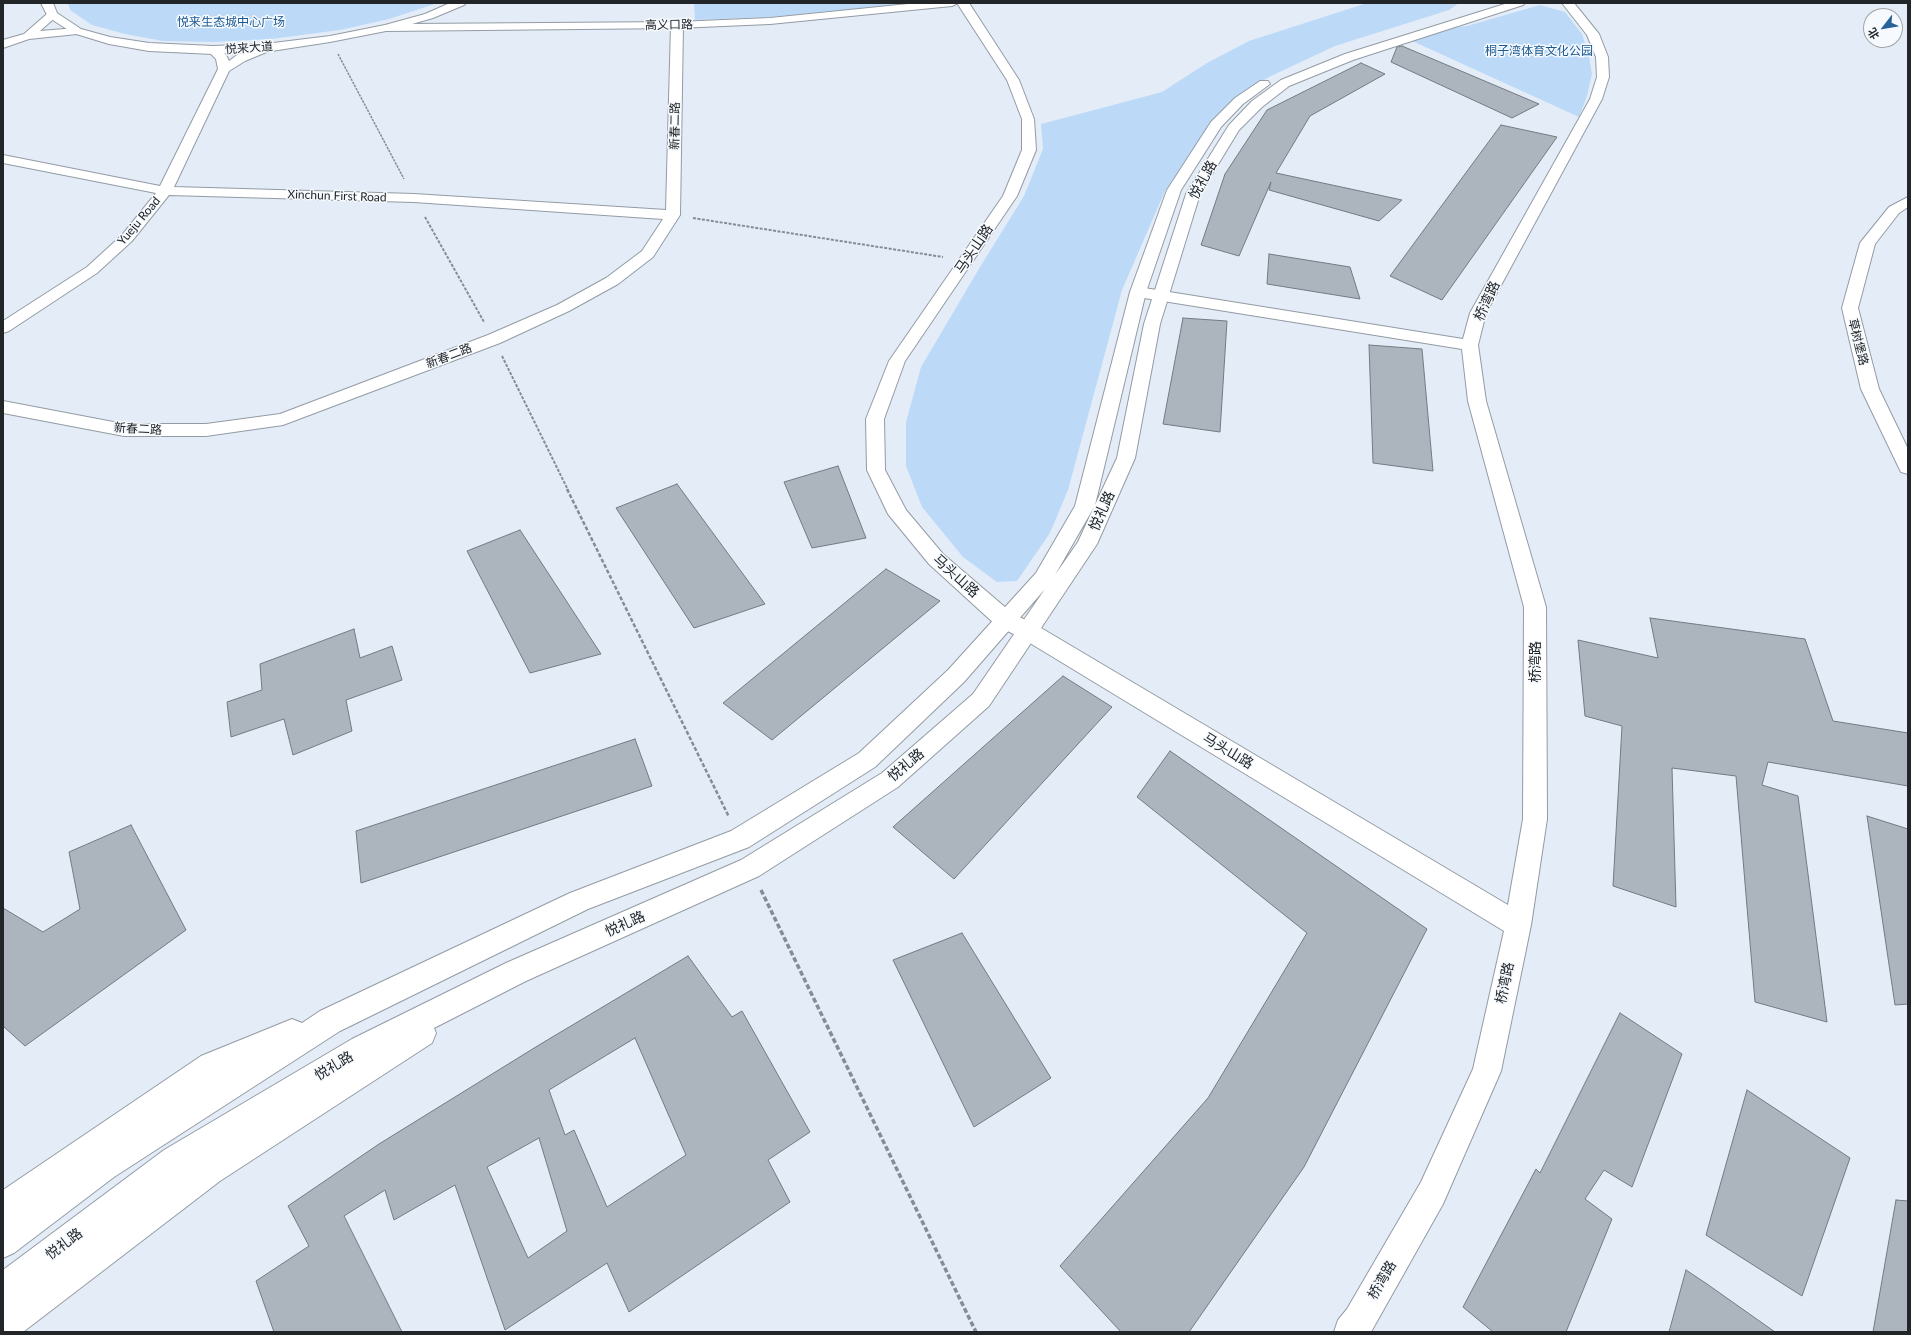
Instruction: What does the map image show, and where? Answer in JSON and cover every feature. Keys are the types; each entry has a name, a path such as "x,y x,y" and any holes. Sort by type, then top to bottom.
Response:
{"street":[{"path":"28,36 52,15 47,3"},
{"name":"悦来大道","path":"52,15 77,31 109,40 149,47 213,50 265,48 330,39 386,28 429,16 460,3"},
{"name":"高义口路","path":"386,28 677,25 770,21 952,3"},
{"name":"马头山路","path":"963,3 1013,80 1028,119 1029,150 1010,196 897,361 875,419 876,470 898,514 936,559 1006,620 1028,631 1518,926"},
{"name":"悦礼路","path":"3,1242 103,1166 330,1021 579,901 740,839 867,760 956,676 1043,578 1085,506 1138,292 1174,190 1216,125 1239,101 1274,78 1339,49 1482,3"},
{"name":"悦礼路","path":"3,1290 175,1161 362,1049 516,972 750,868 890,780 981,700 1087,544 1126,458 1152,324 1193,194 1234,128 1257,104 1285,83 1349,57 1519,3"},
{"name":"桥湾路","path":"1350,1332 1359,1321 1432,1193 1487,1071 1518,926 1535,819 1535,607 1477,401 1470,345 1478,313 1596,99 1603,77 1602,57 1593,34 1568,3"},
{"name":"新春二路","path":"3,407 124,430 206,430 283,419 494,339 563,308 612,281 648,254 673,215 677,25"},
{"path":"3,44 28,36 77,31"},
{"path":"213,50 222,58 224,70 240,58 265,48"},
{"name":"Yueju Road","path":"3,328 92,270 127,238 164,191 224,70"},
{"name":"Xinchun First Road","path":"3,160 164,191 414,198 673,215"},
{"name":"草树堡路","path":"1908,201 1894,210 1868,243 1850,308 1870,389 1908,468"},
{"path":"1138,292 1470,345"},
{"path":"3,1327 208,1170 516,972"},
{"path":"3,1208 211,1066 367,1003"}],"path":[{"path":"330,39 414,198 494,339 740,839"},
{"path":"673,215 966,260"},
{"path":"750,868 976,1332"}],"green space":[{"name":"悦来生态城中心广场","path":"68,3 438,3 389,19 340,30 271,39 213,42 163,41 125,34 92,25 70,10"},
{"path":"694,3 913,3 770,17 695,20"},
{"path":"1367,3 1459,3 1449,10 1335,46 1269,77 1234,98 1210,123 1165,191 1122,290 1068,490 1050,533 1017,581 997,582 963,557 922,507 906,466 906,422 921,367 1024,196 1043,149 1041,124 1162,92 1207,63 1249,41"},
{"name":"桐子湾体育文化公园","path":"1540,5 1565,12 1582,34 1589,56 1592,74 1587,96 1579,117 1410,40 1450,28 1467,26"}],"building":[{"path":"1402,46 1539,104 1512,118 1391,62 1397,47"},
{"path":"1361,63 1385,74 1310,116 1276,173 1402,200 1379,221 1269,190 1271,182 1239,256 1201,245 1225,174 1267,110"},
{"path":"1501,125 1557,137 1442,300 1390,276"},
{"path":"1269,254 1350,267 1360,299 1267,284"},
{"path":"1183,318 1227,321 1220,432 1163,424"},
{"path":"1369,345 1422,349 1433,471 1373,463"},
{"path":"838,466 866,538 812,548 784,482"},
{"path":"677,484 765,604 694,628 616,508"},
{"path":"520,530 601,654 530,673 467,551"},
{"path":"886,569 940,601 772,740 723,703"},
{"path":"1650,618 1805,639 1833,721 1908,733 1908,786 1768,762 1762,785 1798,796 1827,1022 1755,1002 1736,776 1672,768 1676,907 1613,886 1622,726 1585,716 1578,640 1658,658"},
{"path":"354,629 360,658 392,646 402,680 346,700 352,731 293,755 284,719 231,737 227,702 262,690 260,664"},
{"path":"1063,676 1112,707 954,879 893,827"},
{"path":"635,739 652,786 361,883 356,831"},
{"path":"1170,751 1427,929 1304,1167 1189,1332 1121,1332 1060,1266 1208,1098 1307,933 1137,797"},
{"path":"1867,816 1908,829 1908,1004 1895,1005"},
{"path":"131,825 186,930 25,1046 3,1026 3,908 43,932 80,909 69,852"},
{"path":"962,933 1051,1078 974,1127 893,960"},
{"path":"688,956 732,1017 742,1011 810,1132 768,1160 790,1202 629,1312 607,1263 505,1330 455,1185 394,1220 385,1190 344,1216 402,1332 274,1332 256,1281 309,1246 288,1206 379,1144 539,1045","holes":["635,1038 686,1155 607,1207 574,1130 565,1135 549,1090","539,1138 567,1231 528,1258 487,1167"]},
{"path":"1620,1013 1682,1054 1632,1187 1604,1170 1585,1199 1612,1219 1566,1332 1493,1332 1463,1307 1536,1169 1540,1173"},
{"path":"1747,1090 1850,1158 1802,1296 1706,1235"},
{"path":"1896,1200 1908,1201 1908,1332 1873,1332"},
{"path":"1686,1270 1707,1284 1775,1332 1669,1332"}]}
